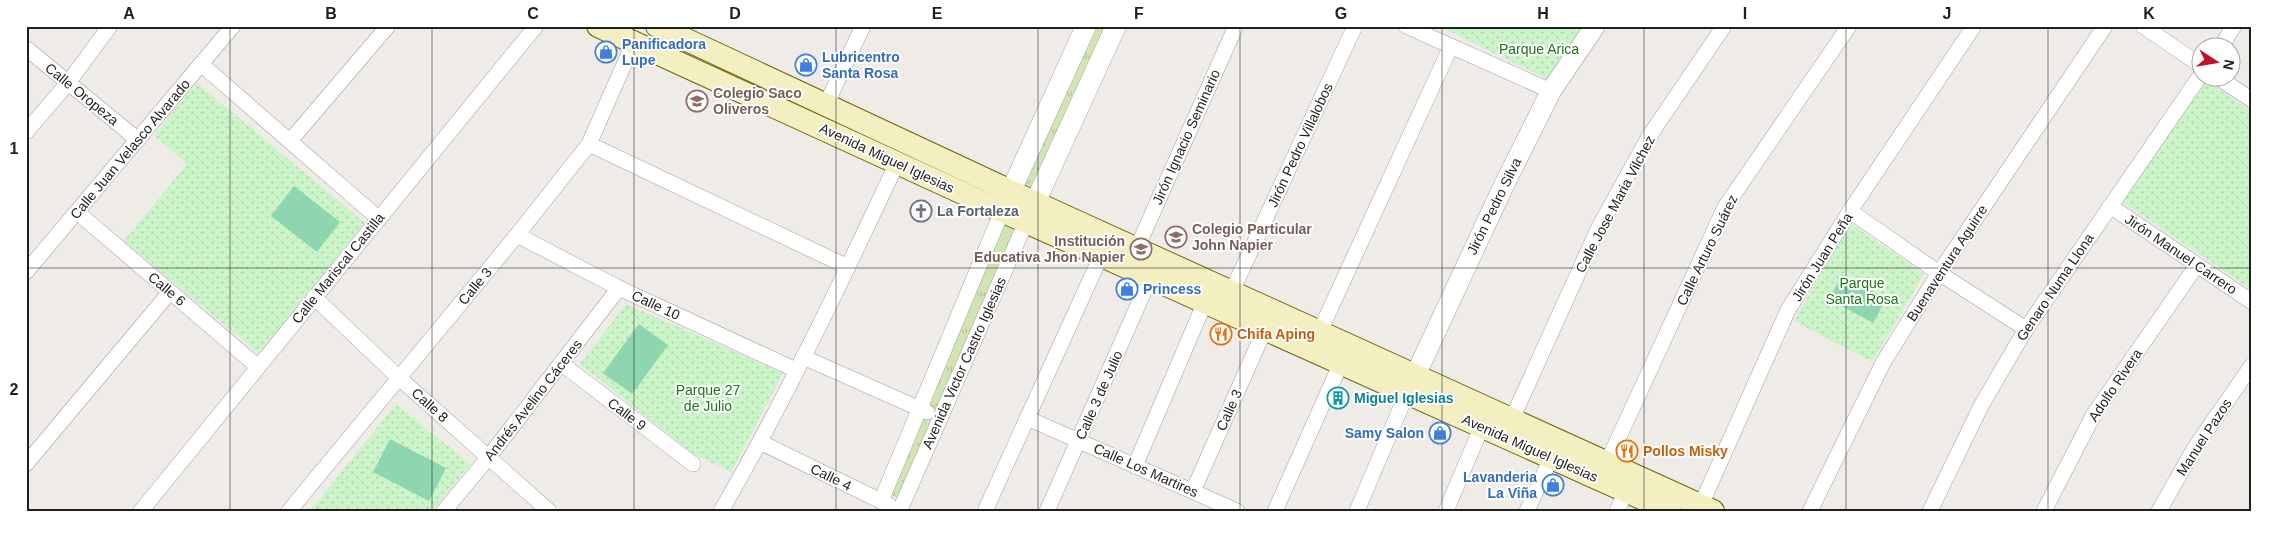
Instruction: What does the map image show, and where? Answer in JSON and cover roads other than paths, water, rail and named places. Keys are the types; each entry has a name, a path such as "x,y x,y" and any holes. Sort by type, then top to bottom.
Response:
{"main road":[{"name":"Avenida Miguel Iglesias","path":"598,26 1002,211 1031,212 1136,248 1232,291 1320,331 1482,426 1551,458 1621,501 1670,511"},
{"name":"Avenida Miguel Iglesias","path":"657,26 1012,191 1031,212 1101,256 1341,363 1411,384 1512,419 1707,508"}],"street":[{"path":"26,132 68,83 110,26"},
{"name":"Calle Juan Velasco Alvarado","path":"26,272 233,26"},
{"path":"290,141 388,26"},
{"name":"Calle Mariscal Castilla","path":"141,511 257,366 536,26"},
{"path":"826,105 863,26"},
{"name":"Avenida Victor Castro Iglesias","path":"881,501 1002,211 1086,26"},
{"name":"Avenida Victor Castro Iglesias","path":"901,510 1031,212 1116,26"},
{"name":"Jirón Ignacio Seminario","path":"1136,248 1236,26"},
{"name":"Jirón Pedro Villalobos","path":"1232,291 1355,26"},
{"path":"1406,26 1551,90"},
{"name":"Jirón Pedro Silva","path":"1411,384 1551,90 1595,26"},
{"name":"Calle Jose Maria Vilchez","path":"1512,419 1604,218 1650,135 1724,26"},
{"name":"Calle Arturo Suárez","path":"1607,463 1725,207 1849,26"},
{"name":"Buenaventura Aguirre","path":"1810,511 1884,361 1939,273 2105,26"},
{"path":"2143,26 2190,58"},
{"path":"2226,38 2234,26"},
{"name":"Jirón Juan Peña","path":"1707,508 1788,310 1966,29"},
{"name":"Calle 3","path":"289,511 398,377 517,236 589,144 634,42"},
{"path":"1320,331 1451,46"},
{"name":"Calle Oropeza","path":"26,48 138,140"},
{"path":"201,64 378,218"},
{"name":"Genaro Numa Llona","path":"1930,511 1982,404 2026,328 2192,88"},
{"path":"2234,88 2252,100"},
{"path":"589,144 848,267"},
{"path":"721,511 760,442 800,363 897,163"},
{"name":"Jirón Manuel Carrero","path":"2110,206 2252,302"},
{"path":"1850,211 1939,273 2026,328"},
{"name":"Calle 6","path":"77,212 257,366"},
{"name":"Calle 10","path":"517,236 619,288 800,363 919,408 940,418"},
{"path":"985,511 1101,256"},
{"name":"Adolfo Rivera","path":"2044,511 2094,414 2197,265"},
{"name":"Calle 3 de Julio","path":"1053,509 1079,441 1150,278"},
{"name":"Andrés Avelino Cáceres","path":"444,511 562,364 619,288"},
{"path":"26,464 170,292"},
{"name":"Calle 8","path":"314,298 398,377 549,511"},
{"path":"1135,466 1205,302"},
{"name":"Calle 3","path":"1200,500 1265,329"},
{"path":"1275,511 1341,363"},
{"name":"Calle 9","path":"562,364 693,464"},
{"name":"Manuel Pazos","path":"2160,511 2194,448 2252,365"},
{"path":"1357,511 1411,384"},
{"name":"Calle Los Martires","path":"1027,418 1135,466 1200,500 1238,511"},
{"path":"1446,511 1482,426"},
{"name":"Calle 4","path":"760,442 901,510"},
{"path":"1527,511 1551,458"}],"place":[{"name":"Panificadora Lupe","path":"606,52"},
{"name":"Lubricentro Santa Rosa","path":"806,65"},
{"name":"Colegio Saco Oliveros","path":"697,101"},
{"name":"La Fortaleza","path":"921,211"},
{"name":"Colegio Particular John Napier","path":"1176,237"},
{"name":"Institución Educativa Jhon Napier","path":"1141,249"},
{"name":"Princess","path":"1127,289"},
{"name":"Chifa Aping","path":"1221,334"},
{"name":"Miguel Iglesias","path":"1338,398"},
{"name":"Samy Salon","path":"1440,433"},
{"name":"Pollos Misky","path":"1627,451"},
{"name":"Lavanderia La Viña","path":"1553,485"}],"park label":[{"name":"Parque Arica","path":"1539,49"},
{"name":"Parque Santa Rosa","path":"1862,292"},
{"name":"Parque 27 de Julio","path":"708,398"}]}
